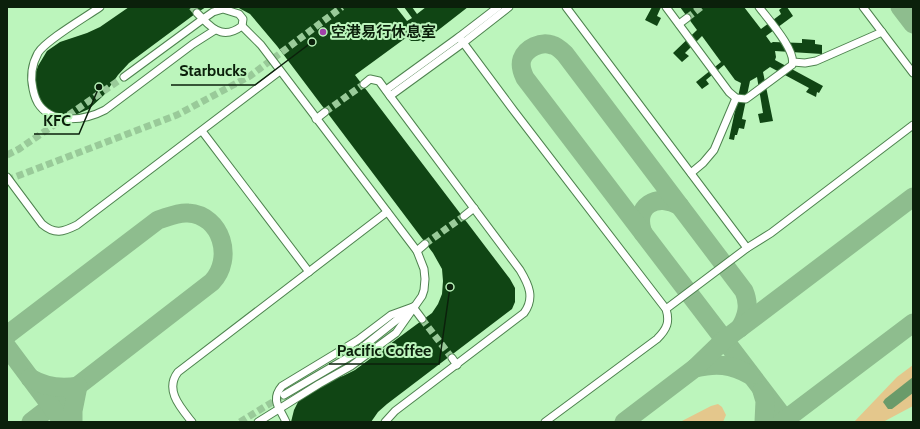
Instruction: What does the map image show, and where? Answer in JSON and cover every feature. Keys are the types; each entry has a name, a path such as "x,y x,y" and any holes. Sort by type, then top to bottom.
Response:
{"lane":[{"path":"100,7 44,46 35,58 31,76 32,85 40,106 47,112 56,116 73,119 95,115 118,101 193,44 215,30"},
{"path":"461,40 498,7"},
{"path":"388,93 509,7"},
{"path":"566,7 747,248"},
{"path":"666,7 729,92 736,98 746,99 792,65 793,62 790,49 759,7"},
{"path":"863,7 913,73"},
{"path":"124,78 213,12 223,9 239,14 243,19 242,26"},
{"path":"197,13 215,30 225,33 232,32 242,26"},
{"path":"678,24 687,18"},
{"path":"242,26 261,45 417,251 424,269 425,279 422,296 396,333 351,366 258,422"},
{"path":"793,62 805,63 816,61 882,32"},
{"path":"461,40 666,309 668,316 667,325 657,339 545,422"},
{"path":"7,177 42,224 53,231 66,230 77,225 280,71"},
{"path":"364,84 370,79 379,81 520,270 528,286 530,302 529,307 524,313 395,411 385,422"},
{"path":"691,173 703,163 714,150 736,98"},
{"path":"316,119 325,112"},
{"path":"666,309 747,248 771,233 913,125"},
{"path":"202,131 309,272"},
{"path":"464,216 474,208"},
{"path":"192,422 180,406 173,393 174,377 178,372 387,212"},
{"path":"417,251 425,244"},
{"path":"413,307 422,318"},
{"path":"284,395 354,354 413,307"},
{"path":"286,422 279,409 276,395 282,386 358,340 391,315 413,307"},
{"path":"452,358 457,365"}],"shaded area":[{"path":"913,365 913,406 883,422 854,422 897,377"},
{"path":"913,377 913,393 892,409 888,409 883,402 885,399"},
{"path":"718,404 722,407 726,415 723,422 680,422 711,406"}],"building":[{"path":"129,7 206,7 129,63 118,75 104,95 89,109 75,115 65,116 56,115 43,107 35,90 35,75 38,66 47,51 60,42 100,27"},
{"path":"237,7 396,7 407,21 412,18 404,7 412,7 417,14 426,7 468,7 423,42 421,40 411,41 407,37 355,75 510,279 515,288 515,302 512,309 387,404 378,412 371,422 291,422 294,410 299,400 331,379 343,376 355,370 432,313 442,294 442,269 433,253 277,46 250,14"},
{"path":"652,7 661,7 657,16 661,18 657,26 645,20"},
{"path":"680,7 744,7 761,29 781,14 779,10 783,7 787,7 793,16 766,36 771,43 802,43 802,39 815,40 815,44 822,45 822,54 775,51 775,60 823,86 819,93 817,92 816,97 806,92 809,88 770,67 763,72 773,121 760,123 758,114 763,113 757,77 750,81 742,119 746,120 744,129 739,128 734,140 729,139 741,83 735,80 724,65 706,80 709,84 702,89 696,82 721,62 702,36 685,53 689,56 682,62 673,53 697,30"}],"taxiway":[{"path":"900,7 913,24"},
{"path":"740,328 747,310 747,301 744,291 565,54 557,47 548,44 534,46 524,55 521,61 525,78 787,422"},
{"path":"624,422 695,368 724,340 913,197"},
{"path":"643,233 641,215 649,204 656,201 663,201 671,202 680,206"},
{"path":"7,335 158,220 184,213 200,216 209,221 221,240 223,251 222,262 219,273 212,282 31,422"},
{"path":"782,422 913,323"},
{"path":"7,347 63,422"},
{"path":"695,368 717,365 730,367 750,375"},
{"path":"30,378 53,386 78,386 73,411 73,422"},
{"path":"762,391 765,401 764,422"}],"tunnel":[{"path":"192,7 197,13"},
{"path":"7,180 177,115 250,76 342,7"},
{"path":"687,18 701,7"},
{"path":"7,155 19,149 124,77"},
{"path":"325,112 364,84"},
{"path":"425,244 464,216"},
{"path":"422,319 452,358"},
{"path":"240,422 284,395"}],"place":[{"name":"空港易行休息室","path":"323,32"},
{"name":"Starbucks","path":"312,42"},
{"name":"KFC","path":"99,87"},
{"name":"Pacific Coffee","path":"450,287"}]}
